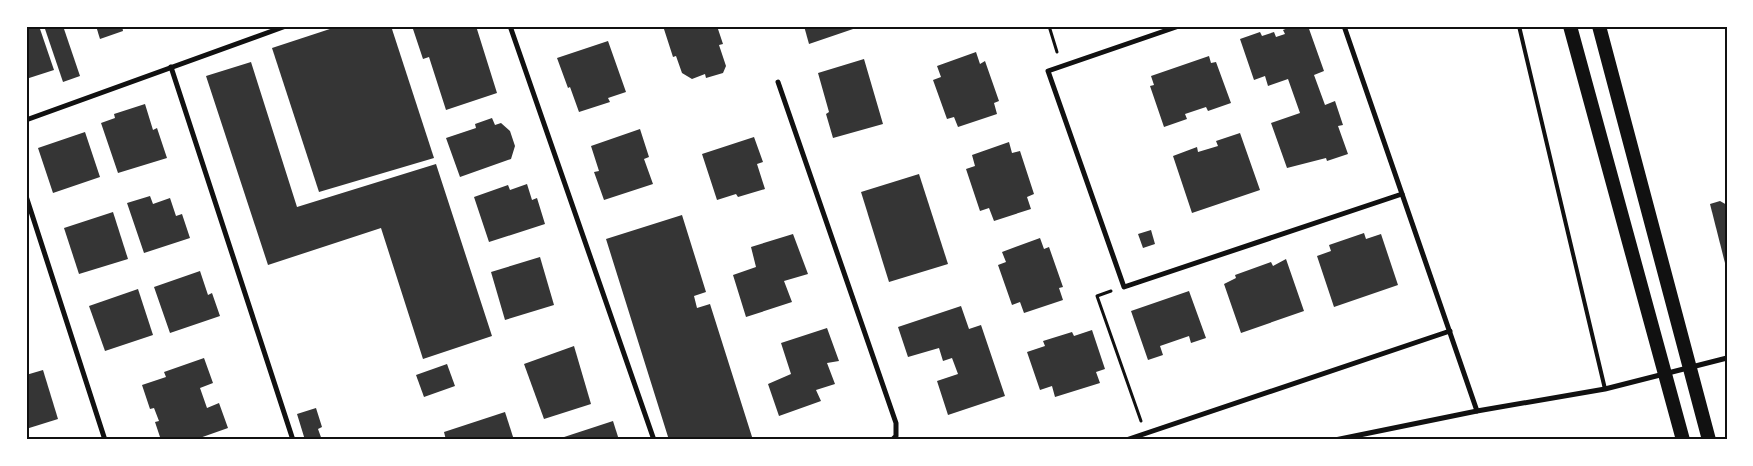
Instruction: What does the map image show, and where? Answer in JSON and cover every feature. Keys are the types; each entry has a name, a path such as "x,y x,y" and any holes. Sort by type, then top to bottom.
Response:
{"highway":[{"path":"1570,26 1683,440"},
{"path":"1599,26 1709,440"}],"street":[{"path":"26,120 286,26"},
{"path":"510,26 654,440"},
{"path":"1179,26 1048,71 1124,287 1402,194"},
{"path":"1344,26 1477,411"},
{"path":"171,67 293,440"},
{"path":"778,82 896,424 896,436 892,440"},
{"path":"26,196 104,440"},
{"path":"1126,440 1450,331"},
{"path":"1335,440 1477,411 1605,390 1727,358"}],"lane":[{"path":"1519,26 1605,390"}],"path":[{"path":"1049,26 1062,66"},
{"path":"1124,287 1097,296 1145,433"}],"building":[{"path":"26,26 39,26 54,70 26,79"},
{"path":"44,26 63,26 80,76 63,82"},
{"path":"96,26 122,26 123,31 100,39"},
{"path":"339,26 391,26 434,158 319,192 272,48"},
{"path":"412,26 476,26 497,93 446,110 429,57 423,59"},
{"path":"663,26 717,26 723,44 719,45 726,66 723,73 706,78 705,74 692,79 682,73 676,56 673,57"},
{"path":"804,26 856,26 856,28 809,44"},
{"path":"1293,26 1308,26 1324,71 1314,75 1325,105 1335,101 1343,125 1338,126 1348,154 1327,161 1326,158 1287,168 1271,123 1300,113 1288,79 1268,86 1265,76 1254,80 1240,39 1260,32 1262,36 1274,32 1276,37 1285,34 1283,30"},
{"path":"608,41 626,92 608,98 610,102 579,112 557,58"},
{"path":"976,52 980,64 985,61 999,101 994,103 997,114 958,127 954,117 947,119 933,80 941,77 937,66"},
{"path":"1209,56 1211,63 1216,62 1231,103 1208,111 1206,107 1185,114 1187,119 1164,127 1150,86 1154,85 1151,76"},
{"path":"864,59 883,124 833,138 826,114 829,112 818,73"},
{"path":"251,62 297,207 436,164 492,336 423,359 381,228 268,265 206,76"},
{"path":"145,104 153,130 157,128 167,158 118,173 101,123 115,118 114,114"},
{"path":"492,118 495,125 501,123 510,131 515,146 511,159 460,177 446,138 476,128 475,124"},
{"path":"640,129 649,157 644,159 653,184 604,200 594,172 599,171 591,146"},
{"path":"85,132 100,177 53,193 38,148"},
{"path":"1240,133 1260,190 1192,213 1173,156 1197,147 1198,152 1218,146 1216,141"},
{"path":"754,137 763,162 757,164 765,189 738,197 736,194 717,200 702,154"},
{"path":"1009,142 1012,153 1020,151 1034,194 1027,197 1031,209 994,221 989,208 980,211 966,169 975,166 972,155"},
{"path":"919,174 948,264 889,282 861,192"},
{"path":"527,184 532,200 537,198 545,224 489,242 474,197 508,185 510,190"},
{"path":"150,196 153,204 170,198 176,216 182,214 190,238 144,253 127,203"},
{"path":"1720,201 1727,205 1726,267 1710,204"},
{"path":"113,212 128,259 79,274 64,228"},
{"path":"682,215 706,292 694,296 697,308 710,304 753,440 669,440 606,239"},
{"path":"1151,230 1155,244 1143,248 1138,234"},
{"path":"1364,233 1366,239 1381,234 1398,285 1334,307 1317,256 1331,251 1329,245"},
{"path":"793,234 808,274 784,281 792,302 746,317 733,275 756,267 751,247"},
{"path":"1040,238 1044,249 1049,247 1063,287 1059,288 1063,300 1024,313 1020,302 1012,305 998,265 1006,262 1002,252"},
{"path":"540,257 554,305 505,320 491,272"},
{"path":"1286,259 1304,311 1241,333 1224,284 1236,278 1235,275 1271,262 1273,266"},
{"path":"200,271 208,295 212,293 220,316 170,333 154,287"},
{"path":"138,289 153,335 105,351 89,306"},
{"path":"1189,291 1206,338 1191,343 1189,336 1160,346 1163,355 1148,360 1131,311"},
{"path":"961,306 969,329 981,325 1005,396 948,415 937,381 958,374 952,358 943,361 939,348 908,357 898,327"},
{"path":"827,328 839,361 827,363 835,384 816,390 821,401 779,416 768,384 791,374 781,343"},
{"path":"1092,330 1105,369 1096,372 1100,383 1055,397 1052,386 1040,390 1027,352 1045,346 1043,341 1072,332 1074,336"},
{"path":"574,346 591,404 544,419 524,364"},
{"path":"204,358 213,383 200,388 207,408 219,403 228,428 194,440 188,440 187,437 179,440 161,440 155,422 159,421 154,408 150,409 142,385 166,377 164,372"},
{"path":"447,364 455,386 424,397 416,375"},
{"path":"43,370 58,419 26,429 26,375"},
{"path":"316,408 322,427 318,429 322,440 305,440 297,414"},
{"path":"505,412 514,440 446,440 444,432"},
{"path":"613,421 619,440 558,440 558,439"}]}
